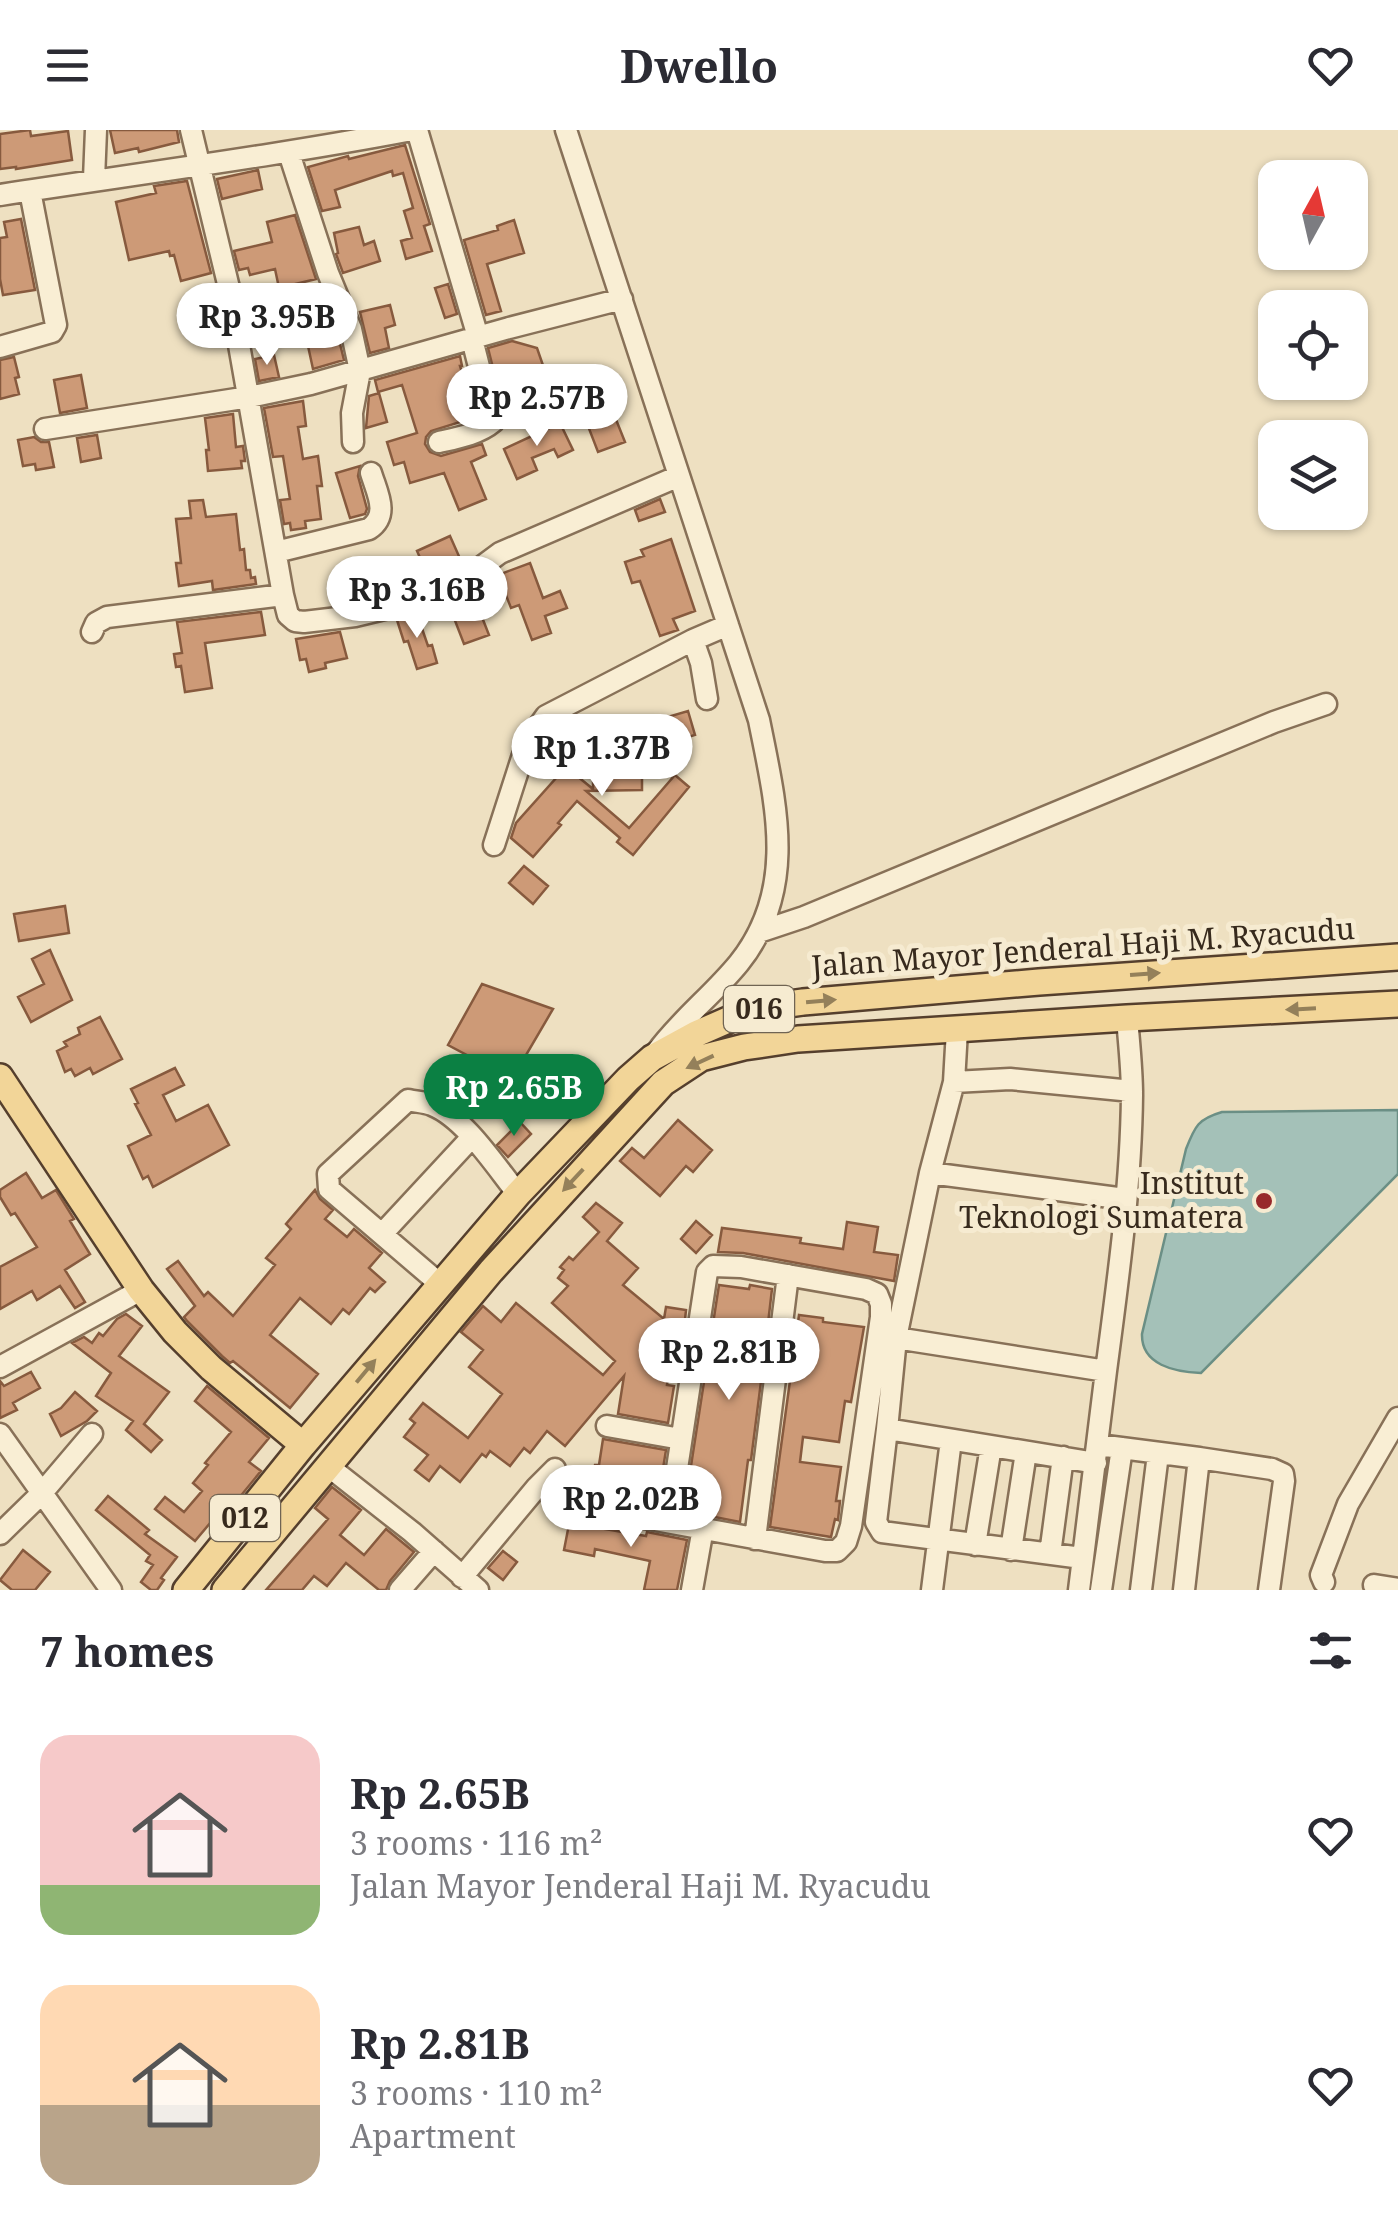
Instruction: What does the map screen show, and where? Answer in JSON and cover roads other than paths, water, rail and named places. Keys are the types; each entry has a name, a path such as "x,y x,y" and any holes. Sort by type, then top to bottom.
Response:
{"main road":[{"name":"Jalan Mayor Jenderal Haji M. Ryacudu","path":"186,1590 518,1194 652,1058 696,1034 753,1010 804,1002 1398,957"},
{"name":"016","path":"328,1466 541,1214 663,1082 701,1058 798,1039 1398,1004"},
{"path":"4,1090 141,1290 175,1332 303,1446"},
{"path":"518,1194 541,1214"},
{"name":"012","path":"226,1590 328,1466"}],"street":[{"path":"94,179 96,130"},
{"path":"191,130 222,252 283,595 288,615 295,621 355,616 405,604 472,573 500,553 680,476"},
{"path":"0,195 288,153 413,130 475,338 494,422 472,434 439,442"},
{"path":"566,130 759,720 779,840 774,896 760,932 724,980 680,1022 652,1058"},
{"path":"288,153 351,329 360,371 352,413 352,442"},
{"path":"0,347 52,332 56,324 30,190"},
{"path":"45,429 249,398 622,299"},
{"path":"276,552 369,529 378,523 381,504 371,474"},
{"path":"92,632 96,623 108,617 283,595"},
{"path":"494,846 526,748 546,716 728,625"},
{"path":"693,640 707,699"},
{"path":"760,932 1326,704"},
{"path":"724,980 731,1000 753,1010"},
{"path":"1079,1590 1118,1283 1132,1091 1128,1018"},
{"path":"957,1030 954,1082 930,1173 896,1338 876,1522 889,1535 1082,1558"},
{"path":"954,1082 1010,1079 1132,1091"},
{"path":"440,1284 330,1189 328,1174 408,1100 432,1105 450,1116 518,1194"},
{"path":"382,1234 472,1137"},
{"path":"930,1173 1125,1199"},
{"path":"606,1511 837,1550 846,1542 852,1526 881,1317 877,1294 741,1268 713,1266 706,1272 669,1521"},
{"path":"755,1539 788,1275"},
{"path":"0,1367 141,1290"},
{"path":"896,1338 1106,1371"},
{"path":"1324,1582 1321,1575 1348,1504 1398,1418"},
{"path":"607,1426 681,1438"},
{"path":"887,1430 1062,1458 1122,1448 1272,1469 1283,1474 1284,1481 1269,1590"},
{"path":"0,1434 110,1590"},
{"path":"0,1534 92,1434"},
{"path":"932,1590 951,1440"},
{"path":"975,1545 991,1446"},
{"path":"1101,1590 1122,1448"},
{"path":"1012,1550 1026,1452"},
{"path":"1142,1590 1158,1454"},
{"path":"1050,1554 1062,1458"},
{"path":"1184,1590 1199,1458"},
{"path":"328,1466 470,1584 555,1469"},
{"path":"692,1590 703,1528"},
{"path":"400,1590 434,1551"},
{"path":"1374,1586 1398,1589"}],"water":[{"path":"1398,1110 1398,1174 1201,1373 1181,1371 1153,1360 1143,1345 1142,1334 1186,1149 1198,1124 1222,1112"}],"place":[{"name":"Institut Teknologi Sumatera","path":"1264,1201"}]}
